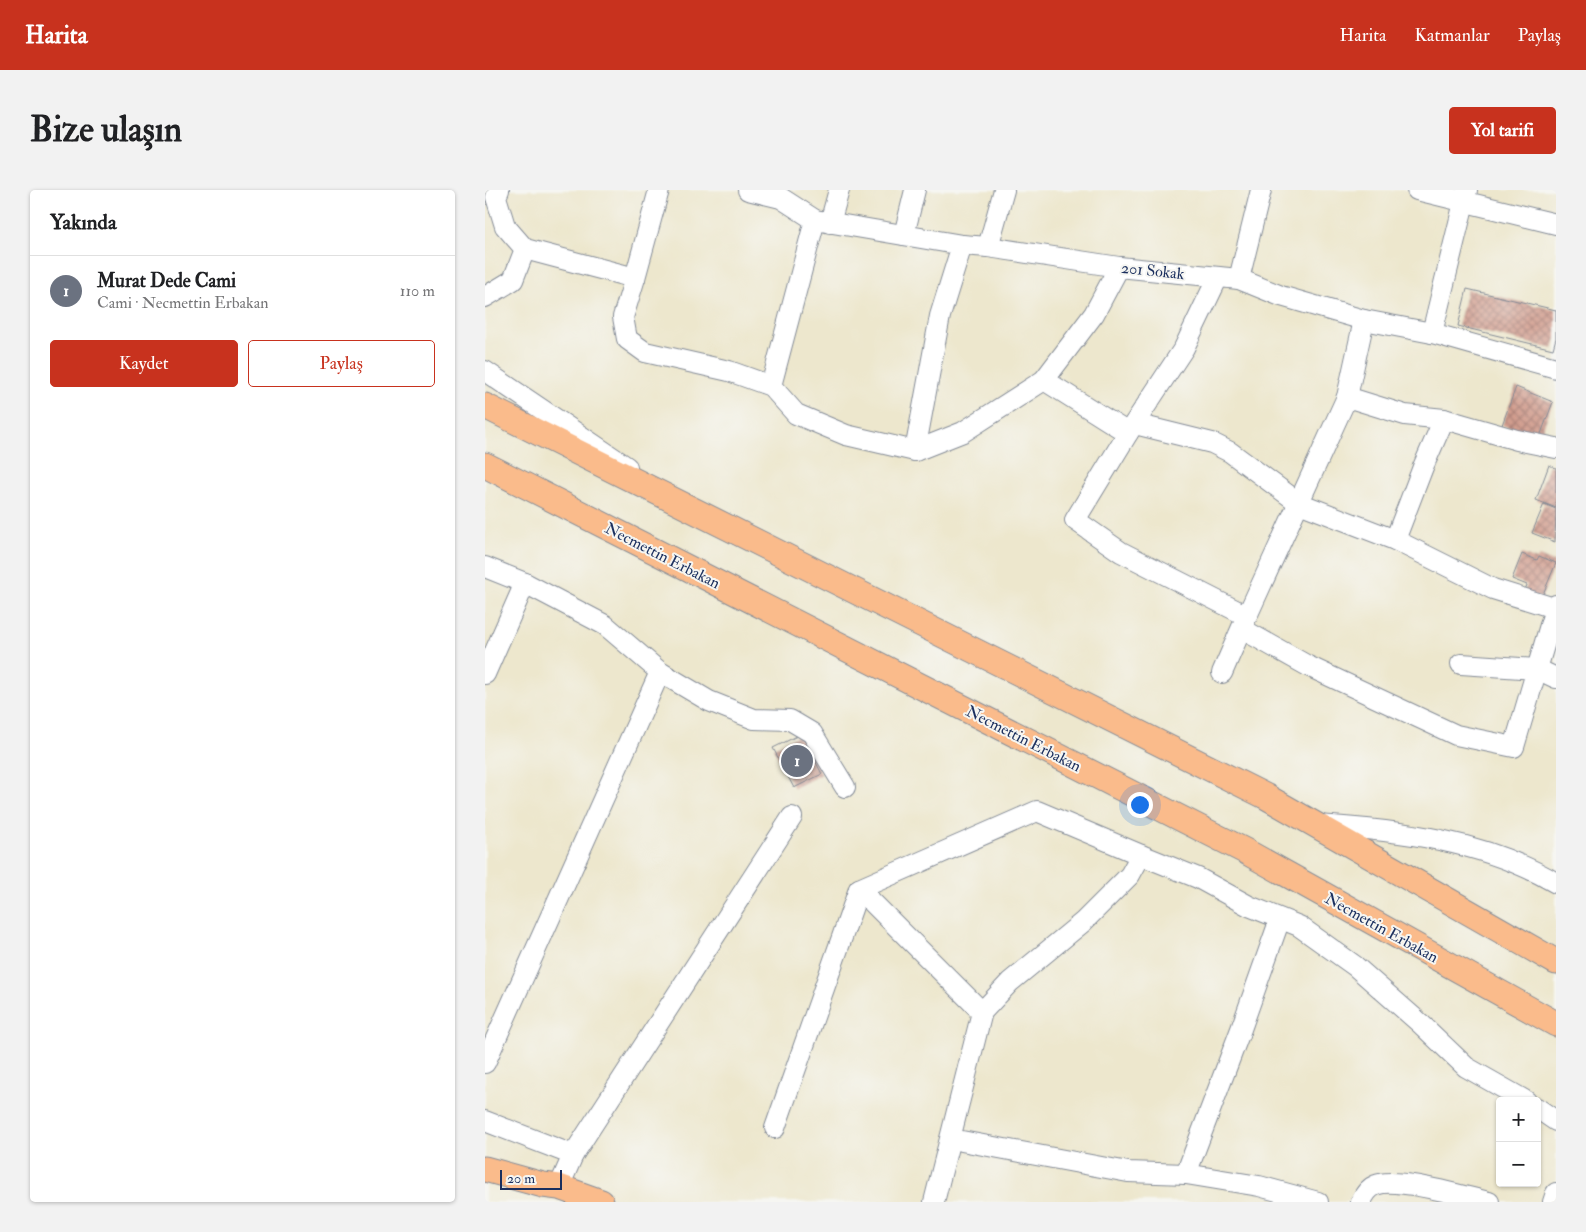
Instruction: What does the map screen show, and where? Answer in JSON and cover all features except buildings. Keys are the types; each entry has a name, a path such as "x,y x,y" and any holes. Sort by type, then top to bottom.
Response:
{"main road":[{"path":"485,406 1257,792 1556,962"},
{"name":"Necmettin Erbakan","path":"485,465 1245,851 1556,1024"},
{"path":"485,1169 550,1192 601,1202"}],"street":[{"path":"499,190 496,197 505,226 525,249 635,278"},
{"path":"659,190 623,317 627,339 645,352 729,371 771,386 796,414 846,435 915,451 963,432 1044,380 1094,314 1119,267"},
{"name":"201 Sokak","path":"748,190 782,194 823,221 962,245 988,247 1119,267 1239,279 1281,296 1364,320 1433,333 1556,368"},
{"path":"771,386 823,221 839,190"},
{"path":"904,235 915,190"},
{"path":"988,247 1005,190"},
{"path":"1239,279 1261,190"},
{"path":"1417,190 1466,196 1556,224"},
{"path":"1433,333 1466,196"},
{"path":"915,451 940,316 962,245"},
{"path":"485,297 513,280 525,249"},
{"path":"1044,380 1131,429 1211,443 1230,452 1299,503 1395,540 1493,589 1555,607 1514,747 1456,735 1308,666 1244,622 1121,552 1075,520 1131,429 1184,348 1218,277"},
{"path":"1222,673 1347,397 1364,320"},
{"path":"485,371 684,506"},
{"path":"1347,397 1405,415 1444,419 1517,440 1556,448"},
{"path":"1395,540 1444,419"},
{"path":"485,567 525,583 605,625 660,672 709,701 754,719 790,720 812,733 845,787"},
{"path":"485,674 525,583"},
{"path":"1461,664 1537,669 1556,678"},
{"path":"485,1063 660,672"},
{"path":"775,1128 859,889 1037,810 1198,878 1249,906 1299,926 1355,966 1466,1067 1519,1097"},
{"path":"550,1192 791,817"},
{"path":"1315,825 1407,834 1467,846 1527,869 1556,883"},
{"path":"934,1202 982,1012 1010,982 1083,922 1129,875 1141,855"},
{"path":"859,889 982,1012"},
{"path":"1185,1174 1241,1029 1280,919"},
{"path":"1541,1111 1556,1121"},
{"path":"485,1121 573,1156"},
{"path":"951,1140 1128,1172 1185,1174 1259,1186 1318,1202"},
{"path":"1361,1202 1364,1194 1376,1184 1403,1182 1489,1202"},
{"path":"1553,1202 1556,1193"}],"place":[{"name":"Murat Dede Cami","path":"797,761"}]}
